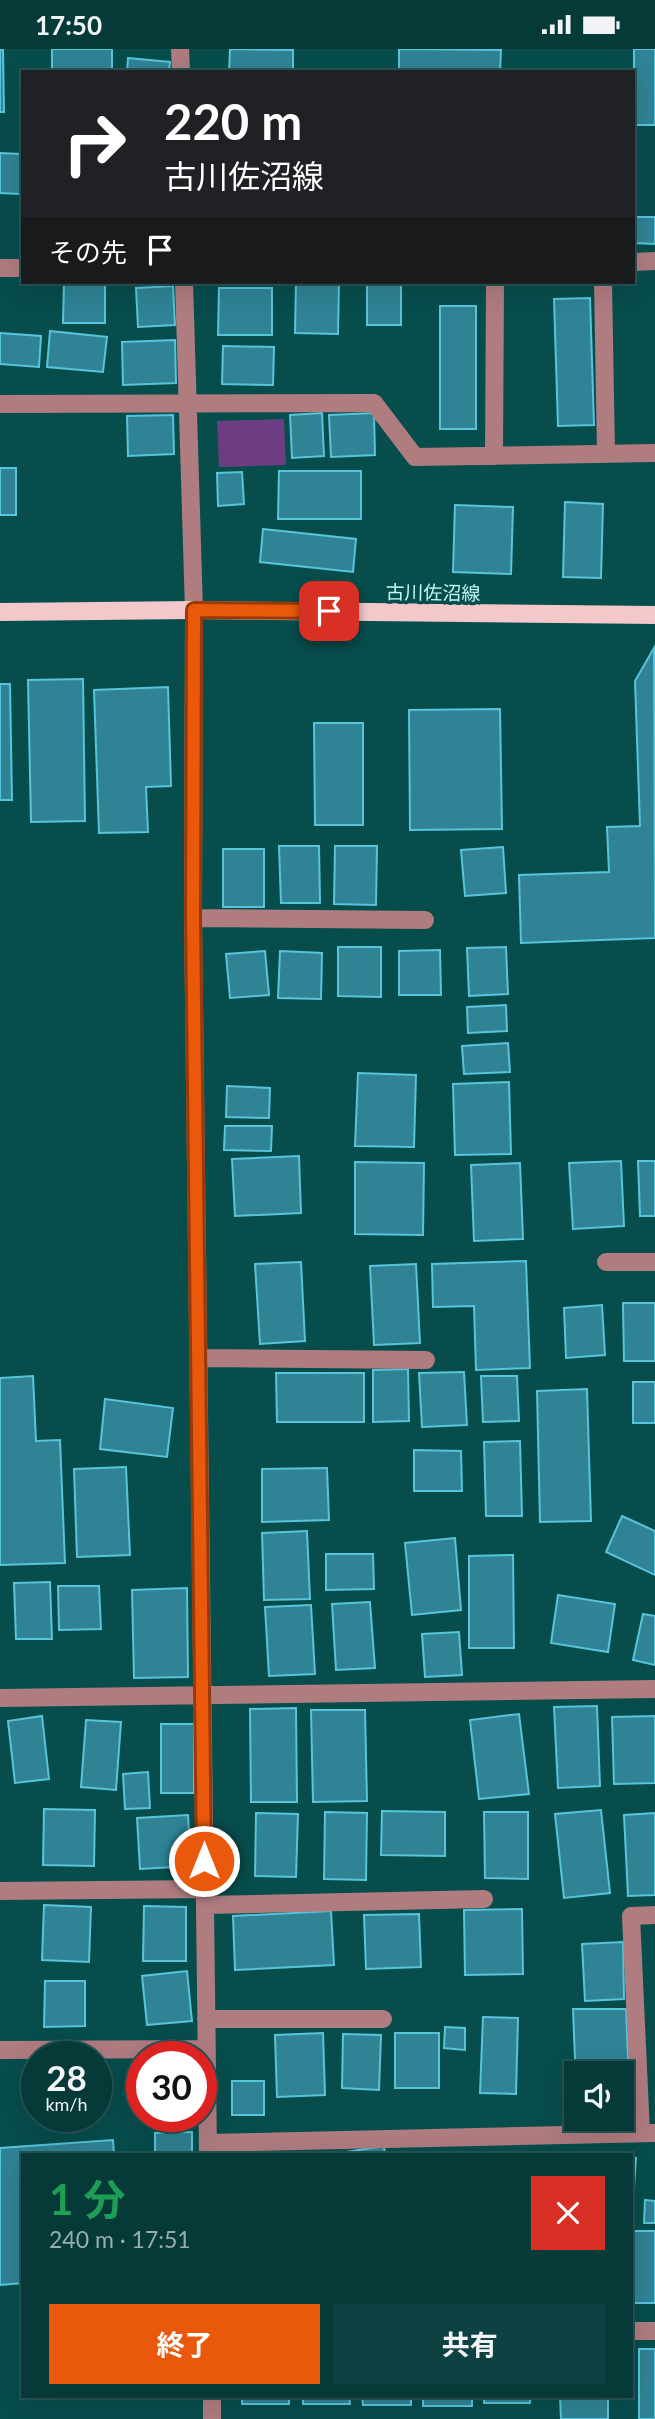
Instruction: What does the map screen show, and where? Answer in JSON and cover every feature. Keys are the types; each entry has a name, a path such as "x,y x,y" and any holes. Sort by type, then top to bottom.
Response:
{"main road":[{"name":"古川佐沼線","path":"0,612 194,610 655,615"}],"street":[{"path":"180,49 181,70"},
{"path":"635,262 655,261"},
{"path":"0,268 21,268"},
{"path":"184,284 194,610 193,918 207,2041"},
{"path":"494,456 495,284"},
{"path":"603,284 606,454"},
{"path":"0,404 374,403 415,457 655,453"},
{"path":"193,918 425,920"},
{"path":"606,1262 655,1262"},
{"path":"200,1357 426,1360"},
{"path":"0,1699 655,1689"},
{"path":"0,1891 204,1897 484,1899"},
{"path":"208,2148 648,2133 631,1916 655,1915"},
{"path":"206,2019 383,2019"},
{"path":"0,2050 126,2049"},
{"path":"633,2331 655,2331"},
{"path":"212,2398 212,2419"}],"shaded area":[{"path":"284,419 286,465 219,467 217,421"}],"building":[{"path":"52,49 112,49 112,70 52,70"},
{"path":"230,49 293,50 293,70 229,70"},
{"path":"399,49 501,50 500,70 399,70"},
{"path":"634,49 655,49 655,125 635,125"},
{"path":"0,50 3,50 4,112 0,112"},
{"path":"128,58 170,62 169,70 127,70"},
{"path":"0,153 21,154 20,194 0,193"},
{"path":"635,217 655,217 655,244 635,243"},
{"path":"64,284 105,284 105,323 63,323"},
{"path":"296,284 339,284 338,334 295,333"},
{"path":"367,284 401,284 401,325 367,325"},
{"path":"173,286 175,325 138,327 136,288"},
{"path":"219,288 272,288 272,335 218,335"},
{"path":"590,298 594,425 558,426 554,299"},
{"path":"440,306 476,306 476,429 440,429"},
{"path":"50,331 107,337 103,372 47,367"},
{"path":"0,333 41,336 39,367 0,364"},
{"path":"175,340 176,383 123,385 122,342"},
{"path":"223,346 274,347 273,385 222,384"},
{"path":"322,413 324,456 292,458 290,415"},
{"path":"374,413 375,455 331,457 329,415"},
{"path":"173,415 174,454 128,456 127,416"},
{"path":"0,468 16,468 16,515 0,515"},
{"path":"279,471 361,471 361,519 278,519"},
{"path":"242,472 244,504 218,506 217,473"},
{"path":"565,502 603,504 601,578 563,577"},
{"path":"455,505 513,507 511,574 453,572"},
{"path":"263,529 356,539 353,572 260,562"},
{"path":"654,648 655,938 521,943 519,875 609,872 607,827 640,826 635,681"},
{"path":"83,679 85,821 31,822 28,680"},
{"path":"0,684 10,684 12,800 0,800"},
{"path":"168,687 171,786 146,787 148,832 99,833 94,690"},
{"path":"500,709 502,829 410,830 409,710"},
{"path":"314,723 363,723 363,825 315,825"},
{"path":"279,846 319,846 320,903 281,903"},
{"path":"335,846 377,846 376,905 334,904"},
{"path":"503,847 506,893 465,896 461,850"},
{"path":"223,849 264,849 264,907 223,907"},
{"path":"338,947 381,947 381,997 338,996"},
{"path":"506,947 508,994 469,996 467,948"},
{"path":"440,950 441,995 399,995 399,951"},
{"path":"265,951 269,995 230,998 226,954"},
{"path":"280,951 322,953 321,999 278,998"},
{"path":"506,1005 507,1031 468,1033 467,1007"},
{"path":"508,1043 510,1072 464,1074 462,1046"},
{"path":"358,1073 416,1075 414,1147 355,1146"},
{"path":"509,1082 511,1154 455,1155 453,1084"},
{"path":"227,1086 270,1088 269,1118 226,1117"},
{"path":"225,1126 272,1126 271,1151 224,1150"},
{"path":"299,1156 301,1213 235,1216 232,1159"},
{"path":"621,1161 624,1226 573,1229 569,1163"},
{"path":"638,1161 655,1161 655,1216 640,1216"},
{"path":"355,1162 424,1163 423,1235 355,1234"},
{"path":"520,1163 523,1239 474,1241 471,1165"},
{"path":"526,1261 530,1368 476,1370 474,1306 433,1307 432,1264"},
{"path":"301,1262 305,1341 260,1344 255,1264"},
{"path":"416,1264 420,1343 374,1345 370,1266"},
{"path":"623,1303 655,1303 655,1361 624,1361"},
{"path":"602,1305 605,1355 566,1358 564,1308"},
{"path":"408,1369 409,1421 373,1422 373,1370"},
{"path":"464,1372 467,1425 422,1427 419,1373"},
{"path":"276,1373 364,1373 364,1422 277,1422"},
{"path":"33,1376 36,1441 60,1440 65,1563 0,1565 0,1378"},
{"path":"481,1376 517,1376 519,1421 483,1422"},
{"path":"633,1382 655,1382 655,1423 633,1423"},
{"path":"587,1389 591,1521 540,1522 537,1391"},
{"path":"105,1399 173,1408 167,1457 100,1449"},
{"path":"520,1441 522,1516 486,1516 484,1442"},
{"path":"414,1450 461,1451 462,1491 414,1491"},
{"path":"126,1467 130,1555 77,1557 74,1469"},
{"path":"327,1468 329,1520 262,1522 262,1469"},
{"path":"622,1516 655,1531 655,1575 606,1552"},
{"path":"307,1531 310,1599 264,1600 262,1533"},
{"path":"455,1538 461,1610 412,1615 405,1543"},
{"path":"326,1554 373,1554 374,1589 326,1590"},
{"path":"513,1555 514,1648 469,1648 469,1556"},
{"path":"50,1582 52,1639 16,1639 14,1583"},
{"path":"58,1586 99,1586 101,1629 59,1630"},
{"path":"187,1588 188,1677 134,1678 132,1590"},
{"path":"558,1595 615,1604 608,1652 551,1643"},
{"path":"370,1602 375,1668 336,1670 332,1604"},
{"path":"311,1605 315,1674 269,1676 265,1607"},
{"path":"643,1614 655,1616 655,1665 633,1660"},
{"path":"459,1632 462,1675 425,1677 422,1634"},
{"path":"597,1706 600,1786 558,1788 554,1707"},
{"path":"296,1708 297,1802 251,1802 250,1709"},
{"path":"311,1710 365,1710 367,1801 313,1802"},
{"path":"519,1714 529,1794 479,1799 470,1720"},
{"path":"42,1716 49,1779 15,1783 8,1721"},
{"path":"655,1716 655,1783 614,1784 612,1717"},
{"path":"86,1720 121,1722 116,1790 81,1787"},
{"path":"161,1724 194,1724 194,1793 161,1793"},
{"path":"148,1772 150,1808 125,1809 123,1774"},
{"path":"44,1809 95,1810 94,1866 43,1865"},
{"path":"601,1810 610,1893 564,1898 555,1814"},
{"path":"382,1811 445,1812 445,1856 381,1855"},
{"path":"325,1812 367,1813 366,1880 324,1879"},
{"path":"484,1812 528,1812 528,1879 485,1878"},
{"path":"256,1813 298,1814 296,1877 255,1876"},
{"path":"655,1813 655,1895 628,1896 624,1815"},
{"path":"188,1815 191,1866 140,1869 137,1818"},
{"path":"44,1905 91,1907 89,1962 42,1960"},
{"path":"144,1906 186,1907 186,1961 143,1961"},
{"path":"522,1909 523,1974 465,1975 464,1910"},
{"path":"331,1911 334,1965 235,1970 233,1916"},
{"path":"419,1914 421,1967 366,1969 364,1915"},
{"path":"623,1942 624,1999 585,2001 582,1944"},
{"path":"187,1971 192,2021 147,2025 142,1976"},
{"path":"45,1981 85,1981 85,2026 44,2027"},
{"path":"573,2009 626,2009 628,2061 575,2061"},
{"path":"483,2017 518,2018 516,2094 480,2093"},
{"path":"445,2027 465,2028 465,2050 444,2048"},
{"path":"323,2033 325,2095 277,2097 275,2035"},
{"path":"395,2033 439,2033 439,2088 395,2088"},
{"path":"343,2034 381,2035 379,2090 342,2088"},
{"path":"232,2081 264,2081 264,2115 232,2115"},
{"path":"192,2132 192,2153 155,2153 155,2133"},
{"path":"113,2140 114,2153 21,2153 21,2283 0,2285 0,2148"},
{"path":"384,2146 385,2153 346,2153"},
{"path":"633,2158 636,2158 633,2202"},
{"path":"645,2200 655,2201 655,2223 644,2223"},
{"path":"633,2231 655,2231 655,2303 633,2303"},
{"path":"639,2349 655,2349 655,2419 639,2419"},
{"path":"242,2398 289,2398 289,2404 242,2404"},
{"path":"303,2398 349,2398 350,2404 303,2404"},
{"path":"362,2398 411,2398 411,2405 363,2405"},
{"path":"423,2398 472,2398 472,2406 423,2406"},
{"path":"484,2398 530,2398 530,2403 484,2403"},
{"path":"560,2398 608,2398 608,2419 561,2419"}],"route":[{"path":"204,1861 193,918 194,610 329,611"}]}
